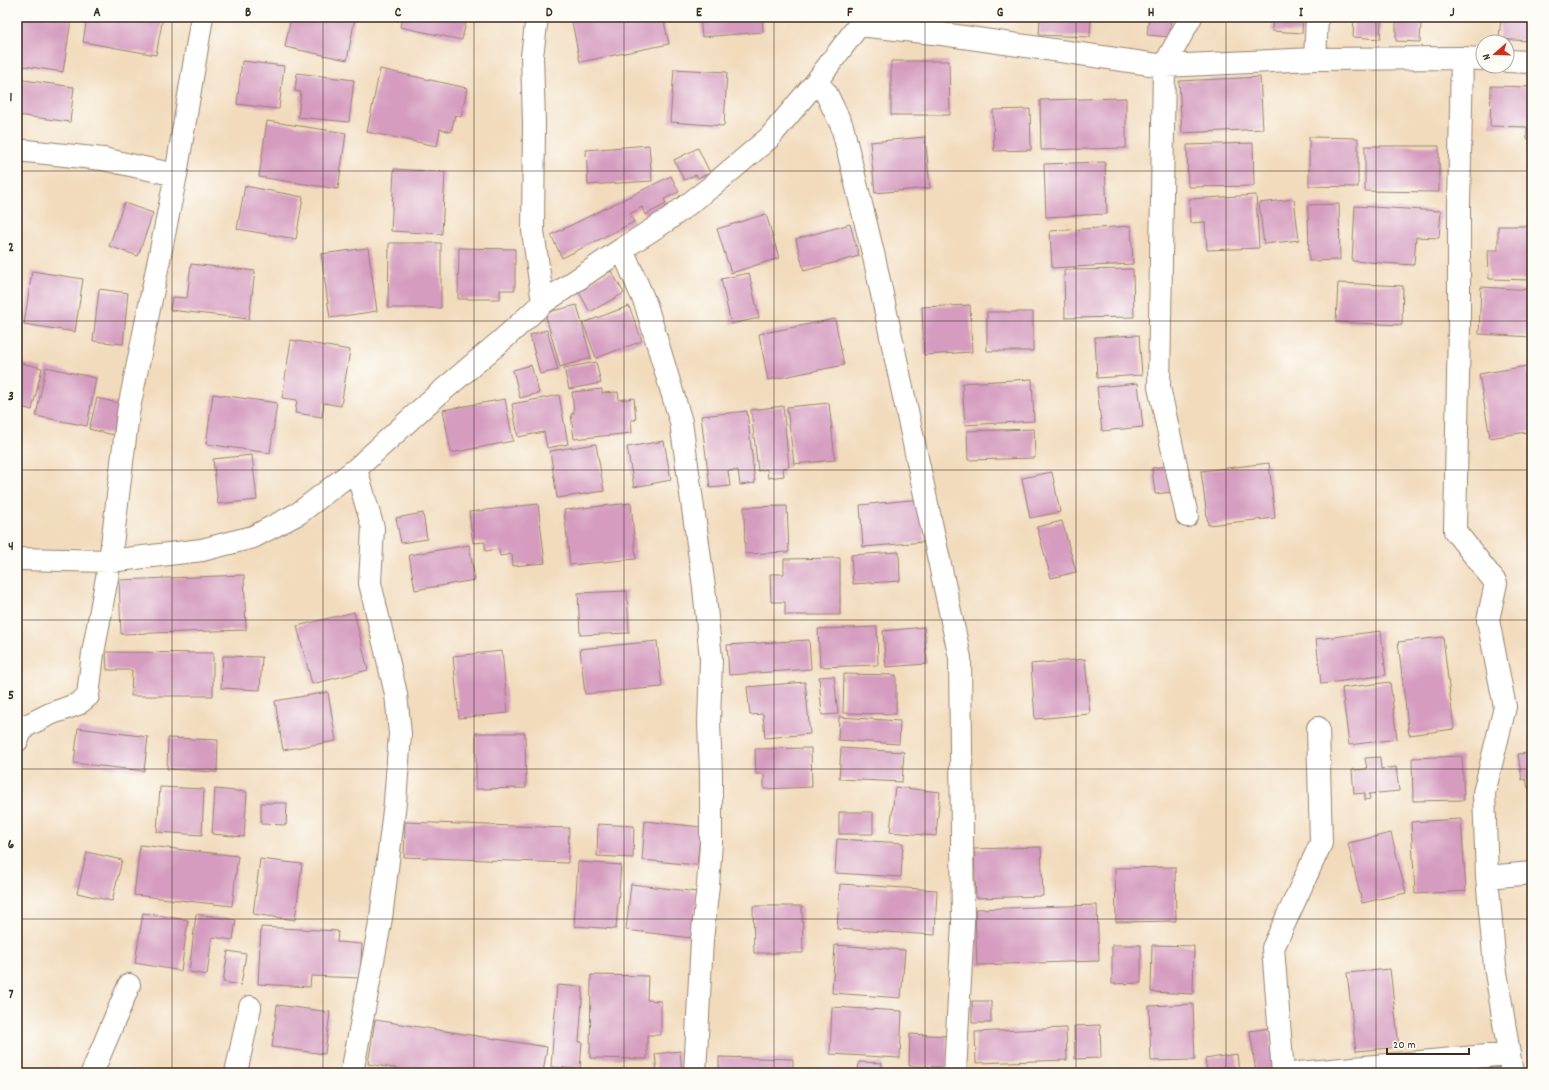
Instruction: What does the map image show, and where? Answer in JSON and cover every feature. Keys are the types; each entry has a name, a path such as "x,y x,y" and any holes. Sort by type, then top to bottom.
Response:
{"street":[{"path":"17,741 24,727 50,714 78,704 88,696 93,653 110,561 128,414 176,175 202,17"},
{"path":"537,17 532,56 534,123 533,231 543,303"},
{"path":"1187,516 1159,387 1164,66 1191,17"},
{"path":"1315,59 1317,17"},
{"path":"17,559 110,561 202,550 252,537 299,513 356,470 428,403 543,303 666,221 711,187 769,138 816,82 862,21 1164,66 1315,59 1472,58 1459,206 1459,334 1455,531 1496,583 1488,620 1505,707 1484,793 1486,877 1495,966 1511,1064 1298,1073"},
{"path":"1515,61 1532,62"},
{"path":"816,82 826,93 842,126 874,257 960,658 963,923 956,1073"},
{"path":"17,150 103,159 176,175"},
{"path":"622,249 646,305 681,422 704,587 711,659 709,723 711,774 710,843 708,885 702,940 695,1073"},
{"path":"352,1073 381,918 395,802 400,734 396,694 370,583 373,528 356,470"},
{"path":"1283,1073 1273,948 1321,843 1318,728"},
{"path":"1486,877 1532,873"},
{"path":"92,1073 129,986"},
{"path":"236,1073 250,1007"}],"building":[{"path":"17,17 56,17 71,20 63,72 17,65"},
{"path":"87,17 163,17 156,55 83,42"},
{"path":"291,17 355,18 347,60 285,47"},
{"path":"402,17 467,17 462,40 400,27"},
{"path":"571,17 663,17 669,44 580,62"},
{"path":"700,17 762,17 763,32 702,37"},
{"path":"1040,17 1091,17 1090,37 1039,35"},
{"path":"1149,17 1171,17 1170,37 1147,35"},
{"path":"1273,17 1303,17 1302,33 1272,31"},
{"path":"1501,17 1530,18 1528,41 1515,40 1515,34 1499,34"},
{"path":"1354,18 1381,19 1380,39 1353,37"},
{"path":"1396,20 1421,21 1420,42 1396,41"},
{"path":"242,61 284,66 279,109 237,104"},
{"path":"891,61 949,61 950,115 891,115"},
{"path":"380,69 467,88 461,117 455,115 451,132 440,129 437,146 367,132"},
{"path":"674,69 727,72 724,126 670,122"},
{"path":"297,73 354,80 349,122 298,117 301,92 295,91"},
{"path":"1260,77 1263,129 1182,133 1179,81"},
{"path":"17,79 74,87 70,122 17,115"},
{"path":"1491,86 1532,87 1532,139 1527,139 1527,127 1490,126"},
{"path":"1126,98 1126,148 1041,150 1040,100"},
{"path":"1030,109 1031,150 994,151 993,110"},
{"path":"267,121 346,133 338,189 259,177"},
{"path":"925,137 930,188 875,193 870,142"},
{"path":"1309,137 1358,138 1358,187 1309,186"},
{"path":"1253,143 1254,186 1188,187 1187,145"},
{"path":"649,145 652,181 588,185 586,150"},
{"path":"1365,146 1439,146 1439,192 1365,191"},
{"path":"698,148 710,173 698,178 696,175 684,180 674,160"},
{"path":"1105,162 1107,214 1046,217 1044,164"},
{"path":"394,169 445,172 442,234 391,231"},
{"path":"671,176 679,192 664,199 666,204 645,215 642,207 630,214 634,222 562,258 551,235"},
{"path":"245,186 303,197 296,239 237,229"},
{"path":"1256,195 1259,248 1207,250 1205,222 1190,223 1189,199"},
{"path":"1294,199 1299,240 1264,244 1259,203"},
{"path":"124,203 153,213 138,256 109,246"},
{"path":"1339,204 1340,260 1309,261 1308,205"},
{"path":"1355,206 1441,211 1439,238 1416,237 1414,265 1352,261"},
{"path":"766,214 779,258 731,273 717,229"},
{"path":"850,224 859,256 804,271 796,239"},
{"path":"1131,226 1133,264 1052,268 1050,231"},
{"path":"1498,226 1532,226 1532,280 1489,279 1488,250 1498,250"},
{"path":"389,243 441,243 441,308 388,308"},
{"path":"368,248 377,311 330,318 321,254"},
{"path":"459,248 515,249 515,290 500,290 500,299 458,299"},
{"path":"191,264 255,271 249,319 170,310 172,297 187,298"},
{"path":"1133,269 1134,317 1065,318 1064,270"},
{"path":"32,271 83,279 75,332 24,324"},
{"path":"611,271 624,293 590,312 577,289"},
{"path":"749,273 759,318 731,324 721,279"},
{"path":"1338,283 1403,286 1402,325 1336,322"},
{"path":"1481,287 1532,290 1532,337 1479,334"},
{"path":"99,289 128,293 123,344 93,341"},
{"path":"577,305 591,358 560,367 545,313"},
{"path":"970,305 972,352 924,355 922,307"},
{"path":"629,306 642,341 596,358 583,323"},
{"path":"987,312 1033,312 1033,351 987,351"},
{"path":"835,319 844,365 768,380 759,334"},
{"path":"547,330 558,370 540,374 530,335"},
{"path":"1139,335 1142,375 1097,378 1095,337"},
{"path":"291,340 350,350 341,406 324,403 322,417 295,413 297,400 282,398"},
{"path":"17,362 42,368 32,410 17,406"},
{"path":"596,362 601,383 569,389 564,368"},
{"path":"531,365 539,393 520,398 513,370"},
{"path":"1527,366 1532,393 1532,431 1490,438 1479,374"},
{"path":"46,367 96,378 87,426 36,416"},
{"path":"1032,379 1034,421 965,425 962,383"},
{"path":"1138,383 1143,427 1102,431 1097,387"},
{"path":"602,389 602,393 618,392 619,400 634,398 636,420 631,420 632,433 574,439 571,414 574,413 572,392"},
{"path":"213,394 277,403 270,453 206,444"},
{"path":"559,395 568,444 547,448 544,432 518,437 512,404"},
{"path":"97,398 122,404 114,435 89,429"},
{"path":"505,399 513,441 451,453 443,410"},
{"path":"829,403 835,460 794,464 787,407"},
{"path":"783,406 789,467 783,468 784,476 768,478 767,469 758,471 751,410"},
{"path":"747,411 755,483 740,485 738,470 728,471 730,486 710,488 701,416"},
{"path":"1034,429 1035,458 968,460 967,431"},
{"path":"664,441 671,480 634,487 627,447"},
{"path":"596,444 604,491 557,498 550,451"},
{"path":"252,455 257,500 218,504 213,459"},
{"path":"1269,463 1275,518 1208,525 1201,471"},
{"path":"1169,466 1172,492 1155,494 1152,468"},
{"path":"1052,472 1060,512 1030,518 1022,478"},
{"path":"921,499 924,542 863,547 860,505"},
{"path":"631,503 636,559 570,565 564,510"},
{"path":"538,504 545,563 513,566 512,554 500,556 499,549 485,551 485,542 473,543 469,512"},
{"path":"787,506 789,552 745,554 744,507"},
{"path":"423,513 427,539 401,543 396,518"},
{"path":"1062,521 1076,572 1051,578 1037,527"},
{"path":"469,545 475,580 415,590 409,555"},
{"path":"899,552 900,581 853,584 851,555"},
{"path":"840,558 840,615 785,615 785,602 771,602 770,574 784,574 784,559"},
{"path":"244,575 246,630 121,634 119,580"},
{"path":"627,591 629,633 580,635 578,593"},
{"path":"354,612 368,670 312,684 297,626"},
{"path":"877,627 878,665 820,667 818,629"},
{"path":"924,627 927,664 886,667 883,631"},
{"path":"1381,631 1386,675 1321,684 1316,639"},
{"path":"1443,637 1454,729 1409,735 1398,642"},
{"path":"809,640 811,669 729,675 727,645"},
{"path":"657,641 662,687 585,694 580,649"},
{"path":"502,651 508,713 459,718 453,656"},
{"path":"106,652 213,653 213,696 131,696 132,670 107,670"},
{"path":"223,656 262,657 260,690 221,688"},
{"path":"1085,659 1090,714 1035,719 1031,664"},
{"path":"844,674 896,675 896,714 843,713"},
{"path":"834,676 838,714 822,715 819,677"},
{"path":"805,682 810,734 765,738 763,714 750,715 747,687"},
{"path":"1390,682 1397,739 1349,745 1342,688"},
{"path":"328,692 336,741 283,750 275,701"},
{"path":"839,717 900,721 899,744 838,740"},
{"path":"78,728 148,737 144,771 74,763"},
{"path":"476,733 525,733 526,788 476,789"},
{"path":"168,738 218,740 217,772 167,769"},
{"path":"811,748 812,787 764,789 764,774 756,774 755,749"},
{"path":"841,748 904,752 902,782 839,779"},
{"path":"1532,753 1532,788 1528,788 1526,779 1522,780 1518,754"},
{"path":"1462,756 1464,800 1413,801 1412,758"},
{"path":"1380,757 1381,769 1396,767 1399,791 1369,794 1370,799 1365,800 1365,793 1354,794 1352,770 1367,769 1365,758"},
{"path":"160,787 204,789 202,835 157,832"},
{"path":"895,787 940,792 936,836 890,832"},
{"path":"215,789 247,792 244,837 212,834"},
{"path":"261,803 287,803 286,825 261,824"},
{"path":"839,812 873,812 873,834 839,834"},
{"path":"1461,819 1466,891 1415,894 1411,822"},
{"path":"645,821 701,827 697,865 642,860"},
{"path":"405,822 569,828 568,863 404,857"},
{"path":"598,824 634,826 633,858 597,856"},
{"path":"1391,833 1406,893 1362,903 1348,843"},
{"path":"837,839 903,843 901,877 835,873"},
{"path":"140,845 238,856 232,906 134,895"},
{"path":"1041,847 1043,896 976,898 974,849"},
{"path":"87,852 122,860 112,901 77,893"},
{"path":"260,859 302,864 295,920 253,914"},
{"path":"578,862 621,865 616,929 574,926"},
{"path":"1175,867 1176,921 1116,922 1115,868"},
{"path":"1528,879 1532,879 1532,901 1531,901"},
{"path":"631,884 697,892 692,938 626,930"},
{"path":"840,884 937,890 935,935 837,929"},
{"path":"1097,905 1099,961 977,965 975,909"},
{"path":"753,906 802,906 803,953 754,953"},
{"path":"143,913 188,920 181,971 135,963"},
{"path":"196,914 236,920 233,940 212,937 207,975 189,972"},
{"path":"261,927 338,931 337,942 362,944 360,978 311,976 310,987 258,984"},
{"path":"835,945 905,950 901,998 832,993"},
{"path":"1112,945 1141,945 1141,983 1112,984"},
{"path":"1152,945 1194,946 1193,994 1151,992"},
{"path":"228,951 246,954 241,985 223,982"},
{"path":"1390,969 1399,1047 1356,1051 1347,973"},
{"path":"591,975 648,976 647,1000 661,1001 661,1035 647,1035 647,1059 590,1058"},
{"path":"557,985 583,987 579,1042 582,1042 580,1069 551,1067"},
{"path":"972,1001 991,1001 991,1023 972,1023"},
{"path":"1193,1004 1195,1060 1151,1061 1149,1006"},
{"path":"277,1005 330,1012 325,1054 272,1047"},
{"path":"832,1007 902,1011 900,1058 830,1054"},
{"path":"375,1020 547,1047 543,1073 425,1073 368,1064"},
{"path":"1100,1025 1101,1058 1075,1059 1074,1026"},
{"path":"1066,1028 1067,1060 976,1063 975,1032"},
{"path":"1269,1028 1276,1073 1256,1073 1250,1031"},
{"path":"910,1034 947,1036 947,1067 909,1066"},
{"path":"680,1051 682,1073 657,1073 655,1054"},
{"path":"1237,1054 1239,1073 1207,1073 1205,1059"},
{"path":"719,1057 793,1059 793,1073 719,1073"},
{"path":"859,1062 882,1063 882,1073 858,1073"},
{"path":"1080,1069 1080,1073 1033,1073 1033,1071"}]}
